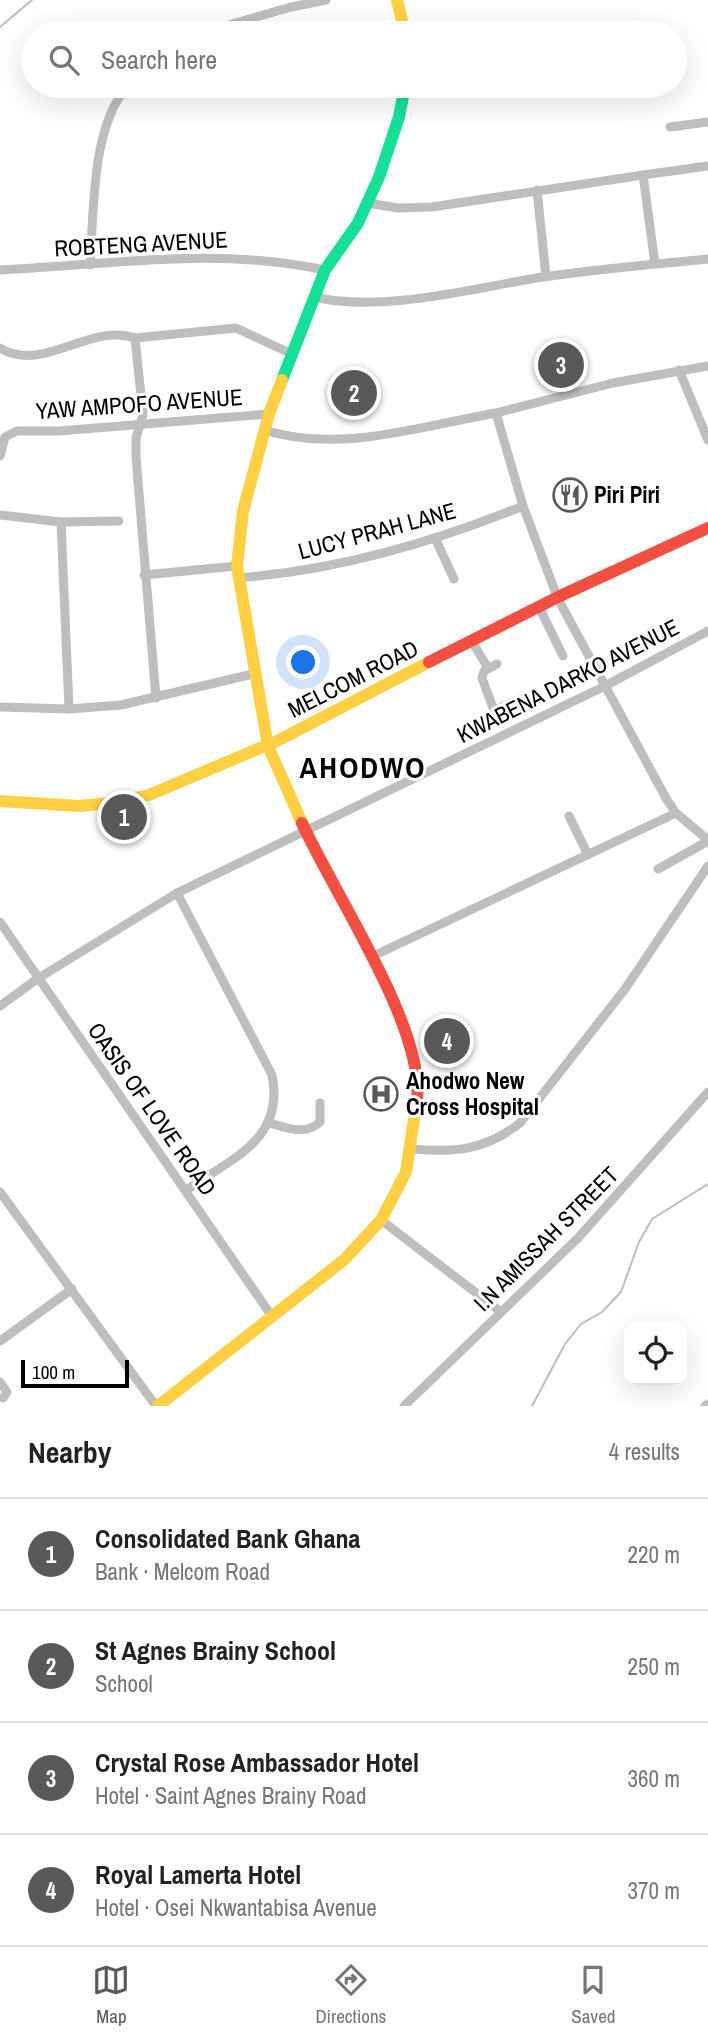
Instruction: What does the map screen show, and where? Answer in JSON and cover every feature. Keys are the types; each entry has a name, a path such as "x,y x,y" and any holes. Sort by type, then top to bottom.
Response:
{"main road":[{"path":"397,0 402,21"},
{"path":"157,1406 344,1260 381,1220 406,1172 412,1149 418,1092 414,1057 399,1014 306,831 268,746 238,572 243,511 269,414 325,270 358,223 368,203 399,117 403,98"},
{"name":"MELCOM ROAD","path":"0,801 63,806 128,801 268,746 399,681 471,640 708,528"}],"street":[{"path":"243,21 326,0"},
{"path":"90,265 103,142 114,104 119,98"},
{"path":"670,127 708,122"},
{"path":"368,203 398,208 432,207 708,166"},
{"path":"643,175 655,264"},
{"path":"537,190 546,277"},
{"name":"ROBTENG AVENUE","path":"0,270 183,256 286,262 325,270"},
{"path":"314,297 331,301 380,301 546,277 708,259"},
{"path":"0,348 21,357 111,333 135,338 236,328 292,354"},
{"path":"135,338 142,405 141,424 136,438 136,457 156,698"},
{"path":"264,430 293,437 344,441 496,413 679,370 708,366"},
{"path":"679,370 708,440"},
{"path":"496,413 523,506 558,599 676,813 708,841 658,869"},
{"name":"YAW AMPOFO AVENUE","path":"0,456 5,437 11,432 269,414"},
{"name":"LUCY PRAH LANE","path":"144,575 316,570 435,538 523,506"},
{"path":"0,515 61,522 119,521"},
{"path":"61,522 69,709"},
{"path":"435,538 454,579"},
{"path":"539,607 563,656"},
{"name":"KWABENA DARKO AVENUE","path":"0,1006 37,979 177,893 606,686 708,631"},
{"path":"471,640 493,666 482,678 493,708 498,709 519,699"},
{"path":"0,707 69,709 121,705 254,674"},
{"path":"371,957 676,813"},
{"path":"569,816 588,855"},
{"path":"412,1149 463,1151 504,1136 520,1123 625,989 708,866"},
{"path":"177,893 272,1075 276,1099 270,1123 258,1139 187,1190"},
{"name":"OASIS OF LOVE ROAD","path":"0,922 273,1318"},
{"name":"I.N AMISSAH STREET","path":"404,1406 578,1238 708,1091"},
{"path":"270,1123 296,1131 316,1126 320,1122 320,1104"},
{"path":"0,1192 157,1406"},
{"path":"381,1220 501,1312"},
{"path":"0,1341 72,1289"},
{"path":"0,1381 7,1392 3,1398"}],"waterway":[{"path":"0,27 32,0"},
{"path":"532,1406 565,1344 581,1324 602,1312 621,1292 639,1242 652,1219 708,1184"}],"traffic: fast":[{"path":"282,380 325,270 358,223 379,177 403,98"}],"traffic: slow":[{"path":"397,0 402,21"},
{"path":"282,380 269,414 243,511 237,566 268,746 302,823"},
{"path":"0,801 79,806 149,795 279,740 429,662"},
{"path":"158,1406 344,1260 381,1220 406,1172 417,1100"}],"traffic: jam":[{"path":"429,662 560,596 708,528"},
{"path":"302,823 392,998 407,1036 416,1070 417,1100"}],"place":[{"name":"Crystal Rose Ambassador Hotel","path":"561,365"},
{"name":"St Agnes Brainy School","path":"354,393"},
{"name":"Piri Piri","path":"570,495"},
{"name":"Consolidated Bank Ghana","path":"124,817"},
{"name":"Royal Lamerta Hotel","path":"447,1041"},
{"name":"Ahodwo New Cross Hospital","path":"381,1094"}],"district":[{"name":"AHODWO","path":"363,768"}]}
